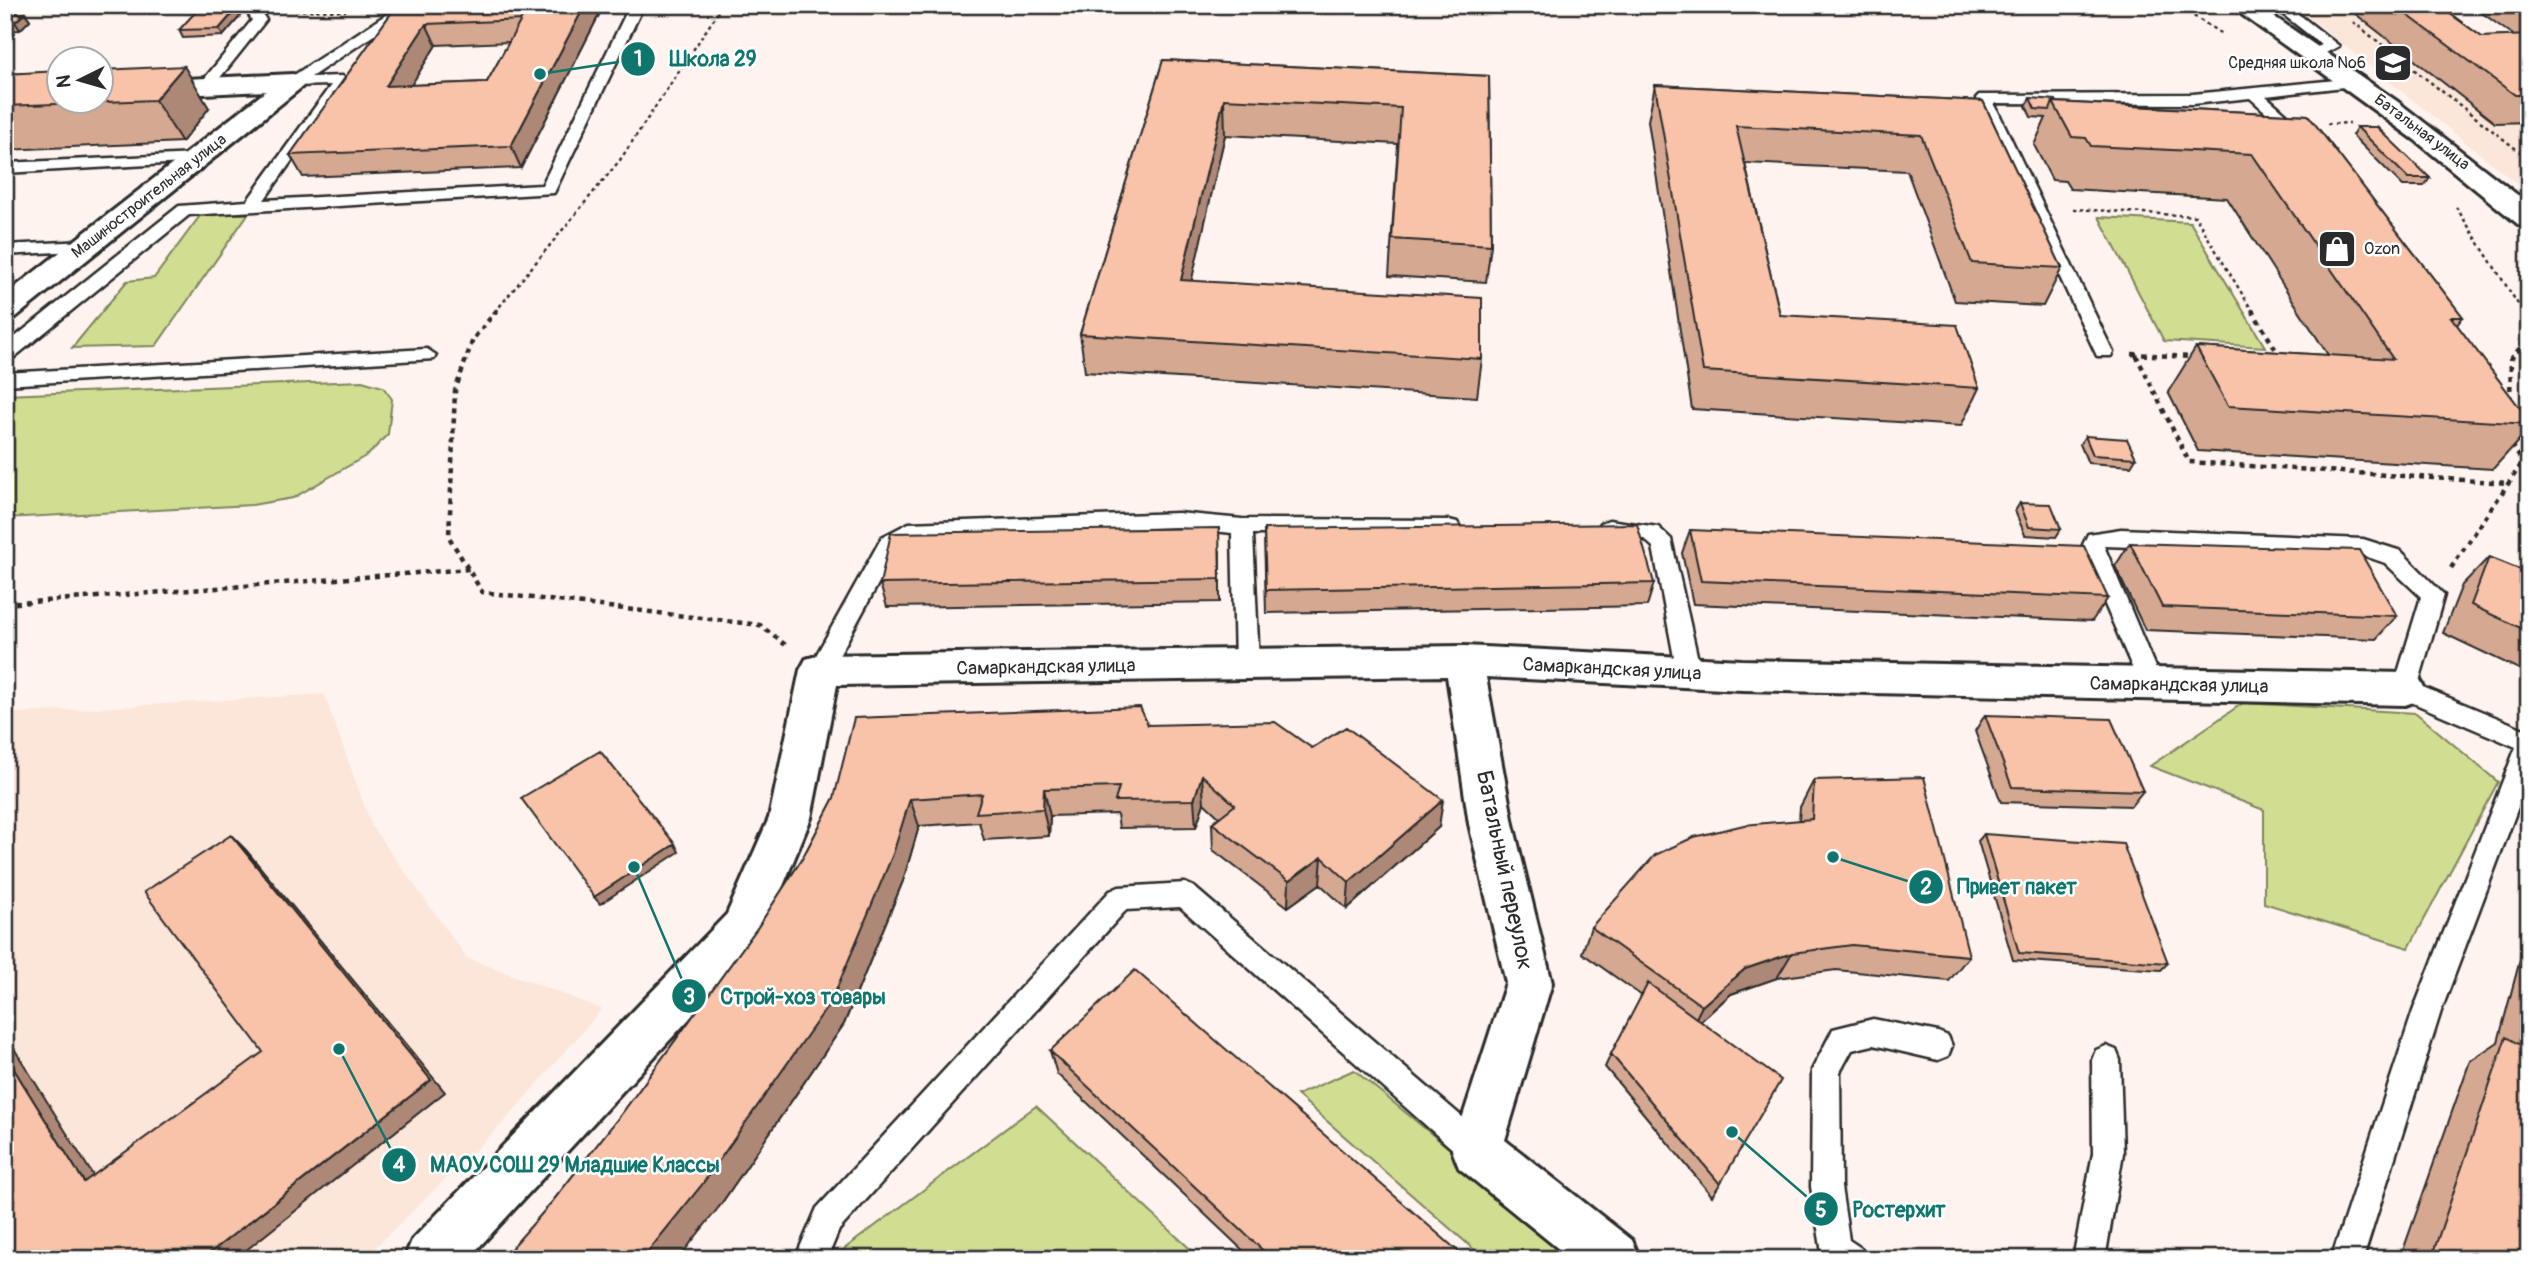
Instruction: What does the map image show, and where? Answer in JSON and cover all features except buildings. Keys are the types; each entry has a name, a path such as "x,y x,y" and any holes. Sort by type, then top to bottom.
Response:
{"street":[{"name":"Батальная улица","path":"2241,5 2356,82 2459,159 2529,219"},
{"path":"116,90 293,82"},
{"name":"Машиностроительная улица","path":"5,310 293,82"},
{"name":"Самаркандская улица","path":"820,670 1464,661 1689,673 2405,689"},
{"name":"Батальный переулок","path":"1464,661 1491,824 1529,983 1477,1150"},
{"path":"431,1259 744,928 790,818 820,670"},
{"path":"1477,1150 1613,1259"}],"lane":[{"path":"5,355 185,210 548,190 637,5"},
{"path":"2278,5 2332,46 2315,53"},
{"path":"206,86 259,20 251,7"},
{"path":"293,82 401,11 428,10"},
{"path":"252,206 342,80 293,82"},
{"path":"2104,352 1983,98 2127,101 2254,93 2356,82"},
{"path":"2254,93 2295,126 2309,146"},
{"path":"5,168 197,159"},
{"path":"5,250 86,246"},
{"path":"5,379 427,355"},
{"path":"820,670 890,541 917,528 1178,520 1242,526 1464,527"},
{"path":"1242,526 1247,664"},
{"path":"1588,528 1630,528 1650,532 1663,544 1689,673"},
{"path":"2150,684 2092,549 2096,539 2121,537 2364,547 2393,557 2433,595 2405,689 2529,744 2427,1011 2347,1259"},
{"path":"811,1259 828,1219 1119,899 1185,895 1477,1150"},
{"path":"1850,1259 1835,1249 1826,1187 1826,1070 1843,1039 1873,1032 1938,1046"},
{"path":"2089,1259 2108,1153 2106,1060"}],"path":[{"path":"723,5 620,160 473,339 455,391 449,537 482,592 760,625 820,670"},
{"path":"2176,5 2230,39"},
{"path":"251,7 401,11"},
{"path":"2343,14 2529,159"},
{"path":"2447,199 2456,208 2529,322"},
{"path":"2035,207 2195,216 2284,363"},
{"path":"2513,412 2510,402 2511,359 2529,337"},
{"path":"2104,352 2203,358"},
{"path":"2135,354 2189,462 2509,483"},
{"path":"2516,421 2529,447"},
{"path":"2506,439 2523,462"},
{"path":"2433,595 2529,453"},
{"path":"5,604 468,569"}],"shaded area":[{"name":"Средняя школа №6","path":"2294,5 2344,5 2495,123 2529,122 2529,193"},
{"path":"324,694 372,827 467,958 602,1009 502,1124 363,1259 5,1259 5,714"}],"green space":[{"path":"202,213 248,214 156,346 72,348 127,281 154,278"},
{"path":"2099,217 2190,222 2265,347 2164,341"},
{"path":"362,381 383,387 392,399 388,434 369,454 293,498 252,505 5,518 5,395"},
{"path":"2243,703 2416,713 2498,782 2409,948 2264,903 2264,810 2150,766"},
{"path":"1354,1070 1583,1259 1485,1259 1297,1095"},
{"path":"1036,1106 1201,1259 831,1259 832,1258"}],"place":[{"name":"Средняя школа №6","path":"2393,63"},
{"name":"Школа 29","path":"540,74"},
{"name":"Ozon","path":"2337,249"},
{"name":"Привет пакет","path":"1833,857"},
{"name":"Строй-хоз товары","path":"634,867"},
{"name":"МАОУ СОШ 29 Младшие Классы","path":"339,1049"},
{"name":"Ростерхит","path":"1732,1132"}]}
